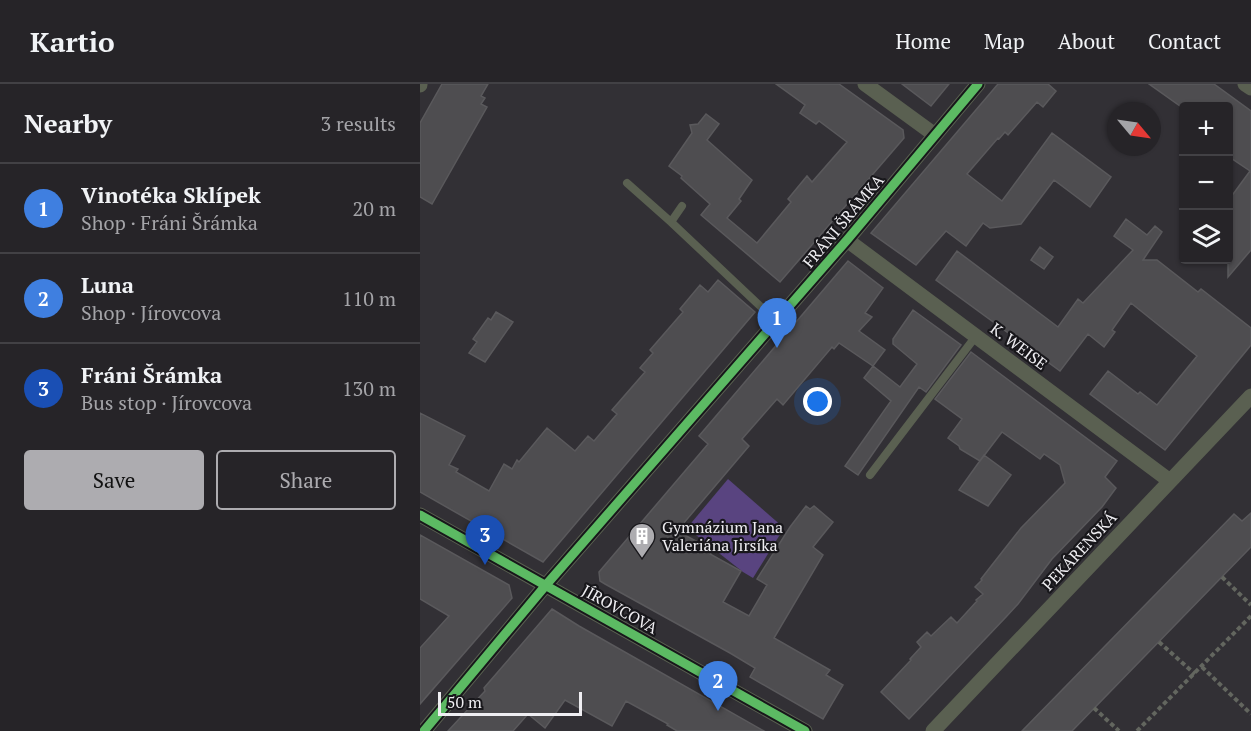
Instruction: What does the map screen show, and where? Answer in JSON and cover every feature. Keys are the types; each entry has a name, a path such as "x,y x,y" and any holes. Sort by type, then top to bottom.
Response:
{"street":[{"path":"865,84 935,135"},
{"name":"FRÁNI ŠRÁMKA","path":"424,731 546,585 847,240 978,84"},
{"path":"1245,84 1251,88"},
{"name":"K. WEISE","path":"847,240 1170,481"},
{"name":"PEKÁRENSKÁ","path":"933,731 1251,396"},
{"name":"JÍROVCOVA","path":"420,515 805,731"}],"lane":[{"path":"627,183 776,321"},
{"path":"671,222 682,206"},
{"path":"870,475 976,336"}],"path":[{"path":"1222,577 1251,605"},
{"path":"1137,731 1250,618"},
{"path":"1159,642 1195,674"},
{"path":"1202,667 1251,714"},
{"path":"1094,708 1119,731"}],"shaded area":[{"path":"728,479 784,528 753,578 687,528"}],"building":[{"path":"442,84 488,84 481,96 485,98 481,104 487,107 432,204 420,197 420,123"},
{"path":"776,84 839,84 903,130 904,138 780,282 701,215 710,204 669,166 692,133 690,125 698,124 706,114 719,124 707,140 752,180 739,199 741,201 727,218 757,243 791,202 788,199 807,176 812,182 847,142 819,121 816,124 800,113 805,105"},
{"path":"902,84 949,84 931,106"},
{"path":"998,84 1048,84 1056,91 1043,107 1037,102 1008,135 1005,132 998,138 967,174 1002,201 1052,133 1111,177 1090,207 1054,180 1021,224 990,228 983,223 966,246 946,231 916,265 871,233"},
{"path":"1149,84 1214,84 1251,111 1251,250 1228,277 1228,264 1233,264 1233,194 1250,171 1233,159 1233,102 1179,102 1179,105"},
{"path":"1126,219 1147,235 1155,226 1162,232 1143,260 1157,260 1198,292 1201,289 1251,328 1251,345 1165,450 1090,394 1108,371 1157,405 1197,356 1131,303 1112,330 1115,332 1104,347 1088,334 1060,371 936,280 957,251 1058,327 1078,299 1083,303 1133,250 1114,236"},
{"path":"1040,247 1053,257 1044,269 1031,260"},
{"path":"848,261 883,288 865,313 872,317 859,331 885,350 873,366 839,343 834,349 832,347 783,405 777,399 742,439 749,446 677,531 713,550 710,554 741,571 723,602 749,616 767,585 757,579 806,506 810,509 814,506 833,522 813,547 823,555 774,638 830,670 826,675 843,685 823,719 750,677 755,668 600,581 599,572 708,444 699,436"},
{"path":"718,280 755,312 543,562 420,492 420,413 465,436 449,465 458,469 456,472 489,491 504,464 512,469 517,460 519,462 547,428 575,451 588,436 594,441 617,414 612,410 645,372 640,368 653,353 650,350 683,312 680,309 700,285 708,292"},
{"path":"913,310 961,345 926,392 919,387 858,475 845,466 891,401 864,378 873,366 900,387 917,364 893,344 893,339"},
{"path":"496,312 513,322 485,362 469,353 477,342 473,339 488,318 491,320"},
{"path":"971,352 1117,461 1105,477 1116,488 1102,507 1052,559 1018,604 909,719 881,692 921,647 917,642 927,632 931,636 951,617 957,623 977,601 983,594 975,587 1021,528 1065,483 1060,465 1044,454 1040,459 1002,432 980,461 960,449 948,438 962,419 935,399"},
{"path":"984,455 1011,475 988,506 959,490"},
{"path":"1251,513 1251,547 1072,731 1022,731 1234,514 1242,521"},
{"path":"420,535 509,585 512,598 420,704 420,648 449,616 420,599"},
{"path":"552,609 764,731 677,731 626,701 612,726 565,700 545,728 528,714 513,731 448,731 485,691 484,688"}],"cycle path":[{"path":"424,731 546,585 847,240 978,84"},
{"path":"420,515 805,731"}],"place":[{"name":"Vinotéka Sklípek","path":"777,348"},
{"name":"Gymnázium Jana Valeriána Jirsíka","path":"642,559"},
{"name":"Fráni Šrámka","path":"485,565"},
{"name":"Luna","path":"718,711"}]}
